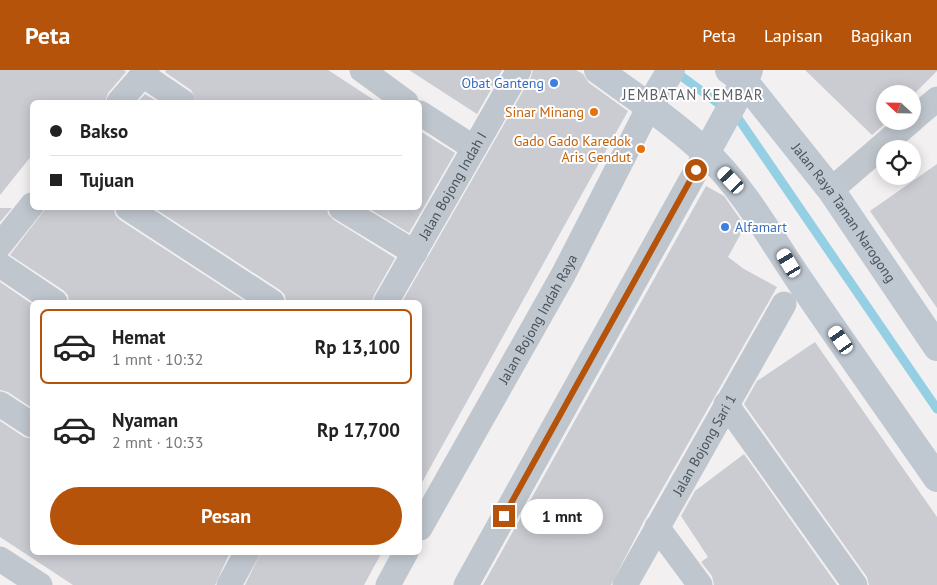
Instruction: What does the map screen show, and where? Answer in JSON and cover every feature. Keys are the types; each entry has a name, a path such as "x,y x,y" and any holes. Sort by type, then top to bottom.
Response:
{"street":[{"path":"362,70 403,100"},
{"name":"Jalan Bojong Indah I","path":"387,300 519,70"},
{"path":"598,70 660,89 711,144 731,180 770,231 798,279 937,478"},
{"path":"121,100 144,73 180,100"},
{"path":"466,585 711,144 739,81"},
{"name":"Jalan Raya Taman Narogong","path":"739,81 831,190 937,347"},
{"name":"Jalan Bojong Indah Raya","path":"422,524 563,275 660,89"},
{"path":"921,114 937,101"},
{"path":"422,114 474,148"},
{"path":"831,190 901,130"},
{"path":"0,245 30,208"},
{"path":"131,210 269,300"},
{"path":"344,210 415,253"},
{"path":"0,265 52,300"},
{"name":"Jalan Bojong Sari 1","path":"626,585 726,404 784,304"},
{"path":"0,404 30,424"},
{"path":"726,404 855,585"},
{"path":"657,527 700,585"},
{"path":"388,585 404,555"},
{"path":"229,585 238,556"},
{"path":"0,559 40,585"}],"building":[{"path":"0,70 124,70 126,72 108,93 106,100 30,100 30,158 0,195"},
{"path":"166,70 328,70 374,100 196,100 191,90 165,72"},
{"path":"409,70 502,70 477,114"},
{"path":"533,70 576,70 583,74 589,83 628,111 422,482 422,300 403,300 531,77"},
{"path":"805,70 937,70 921,87 921,85 876,85 876,130 878,130 872,135"},
{"path":"145,94 155,100 140,100"},
{"path":"422,132 455,153 409,233 371,210 422,210"},
{"path":"937,164 937,308 870,211 907,185 921,185 921,175"},
{"path":"706,186 724,196 745,226 728,257 744,269 777,287 644,521 611,585 483,585"},
{"path":"0,208 12,208 0,222"},
{"path":"44,210 114,210 115,215 120,220 243,300 69,300 68,295 63,290 10,255"},
{"path":"157,210 327,210 328,214 334,220 395,258 373,300 286,300 285,295"},
{"path":"0,282 30,303 30,407 8,392 0,390"},
{"path":"815,342 937,517 937,585 869,585 867,577 744,404 757,381"},
{"path":"0,421 24,437 30,438 30,555 229,555 215,585 73,585 0,537"},
{"path":"744,454 837,585 714,585 712,576 701,562 708,557 681,516 695,491"},
{"path":"260,555 380,555 364,585 245,585"}],"waterway":[{"path":"673,70 738,118 937,409"}],"place":[{"name":"Obat Ganteng","path":"554,83"},
{"name":"Sinar Minang","path":"594,112"},
{"name":"Gado Gado Karedok Aris Gendut","path":"641,149"},
{"name":"Alfamart","path":"725,227"}],"district":[{"name":"JEMBATAN KEMBAR","path":"693,95"}],"route":[{"path":"504,516 696,170"}]}
